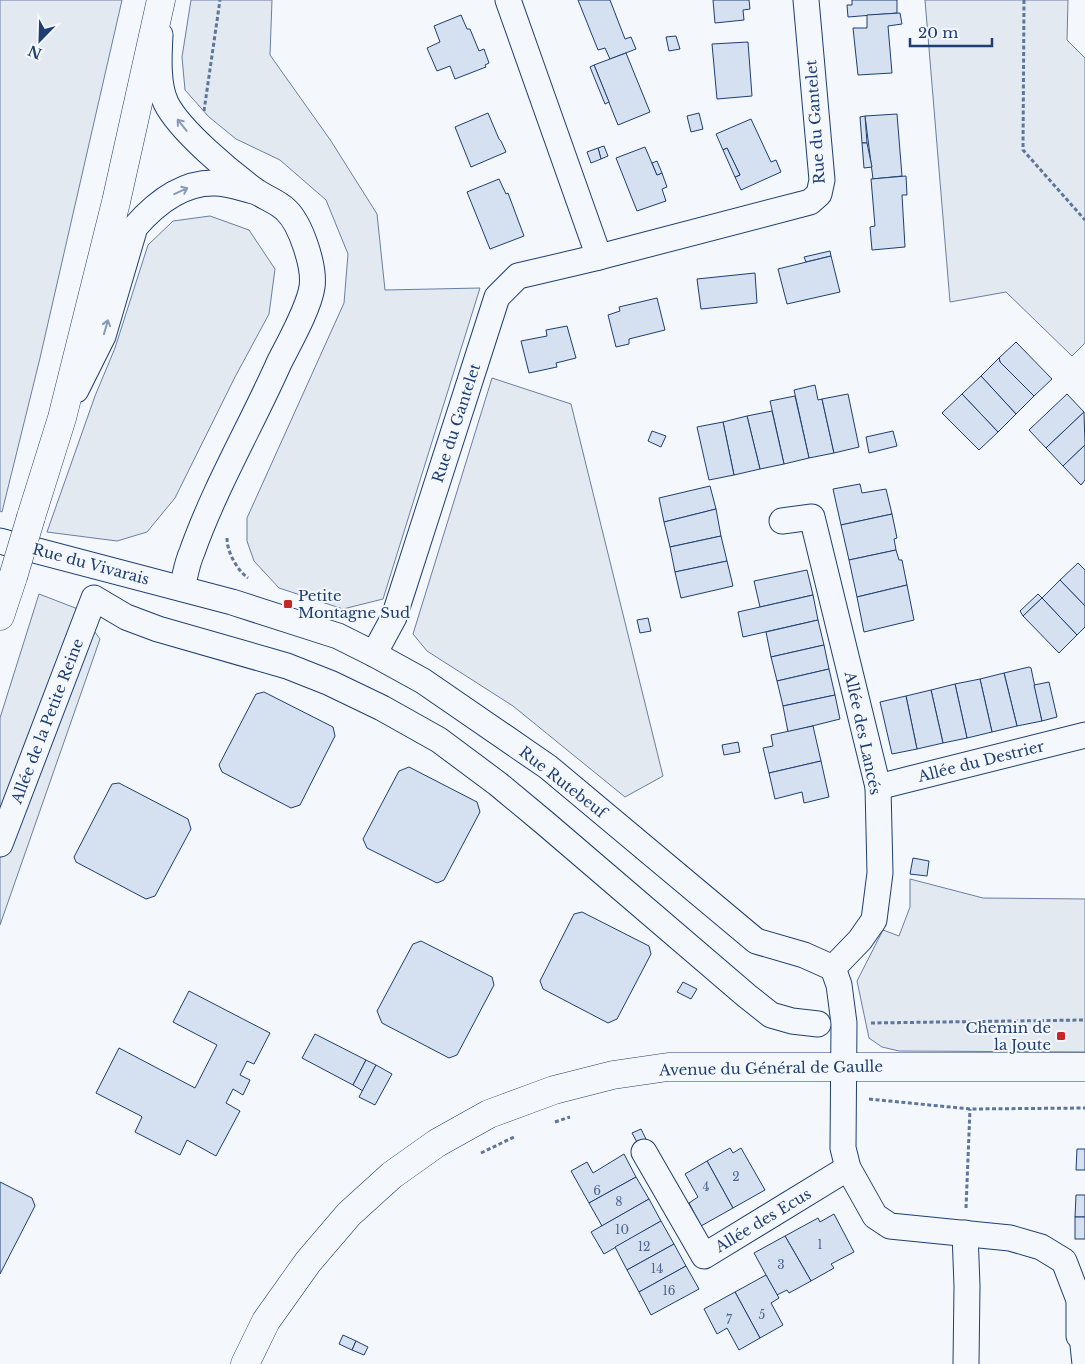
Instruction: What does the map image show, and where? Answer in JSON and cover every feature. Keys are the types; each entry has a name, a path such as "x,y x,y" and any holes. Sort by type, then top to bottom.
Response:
{"street":[{"path":"162,0 159,54 160,77 165,102 183,127 214,157 258,192 287,211 301,234 311,260 312,287 304,310 261,403 207,513 191,553 182,588"},
{"path":"0,616 62,418 116,202 162,0"},
{"path":"508,0 599,257"},
{"name":"Rue du Gantelet","path":"374,654 394,617 497,297 518,276 810,202 819,194 822,180 806,0"},
{"path":"62,418 103,336 135,227 147,214 182,189 215,182 258,192"},
{"name":"Allée des Lancés","path":"782,522 812,517 878,787 880,873 874,920 860,940 833,968"},
{"name":"Rue du Vivarais","path":"0,541 182,588"},
{"name":"Rue Rutebeuf","path":"182,588 338,636 423,681 548,767 756,941 804,955 833,968"},
{"name":"Allée de la Petite Reine","path":"0,844 94,598 126,617 158,629 296,669 382,708 439,740 538,817 771,1015 792,1021 818,1024"},
{"name":"Allée du Destrier","path":"878,787 1085,735"},
{"path":"833,968 839,985 844,1023 843,1148 848,1168 875,1216 890,1226 1010,1238 1041,1247 1064,1261 1079,1300 1078,1336 1082,1364"},
{"name":"Avenue du Général de Gaulle","path":"245,1364 272,1314 308,1262 349,1214 392,1175 437,1144 489,1114 554,1090 613,1074 668,1067 1085,1067"},
{"name":"Allée des Ecus","path":"644,1152 704,1256 848,1168"},
{"path":"965,1233 967,1286 966,1364"}],"path":[{"path":"207,118 204,111 204,102 220,0"},
{"path":"1024,0 1023,150 1085,220"},
{"path":"227,534 227,544 244,575"},
{"path":"863,1023 1085,1020"},
{"path":"843,1096 970,1109 1085,1108"},
{"path":"965,1233 970,1109"},
{"path":"546,1125 573,1116"},
{"path":"475,1156 518,1135"}],"shaded area":[{"path":"0,0 122,0 40,358 2,512 0,511"},
{"path":"191,0 272,0 270,55 331,141 377,214 385,290 480,288 383,599 343,609 279,588 254,561 247,541 247,518 344,303 348,254 326,200 280,160 236,139 209,117 185,90 182,57"},
{"path":"925,0 1068,0 1067,40 1085,58 1085,343 1072,356 1006,292 950,302"},
{"path":"210,216 249,230 275,269 269,314 235,377 175,498 147,532 117,541 47,532 95,396 115,348 148,245 173,221"},
{"path":"492,378 571,404 663,776 625,797 513,706 427,651 413,634"},
{"path":"39,594 78,609 100,639 0,925 0,718"},
{"path":"910,879 983,898 1085,899 1085,1052 899,1051 882,1047 869,1038 857,981 883,930 899,936 910,907"}],"building":[{"path":"578,0 610,0 625,39 631,37 636,49 610,59 605,48 598,50"},
{"path":"713,0 749,0 750,9 743,10 744,20 715,23"},
{"path":"852,0 897,0 897,13 848,17 847,5 852,5"},
{"path":"900,13 902,24 888,26 892,73 858,75 853,28 867,28 867,15"},
{"path":"461,15 467,29 470,29 479,51 484,49 489,63 485,65 486,67 455,79 450,66 437,71 427,48 440,42 434,26"},
{"path":"676,36 680,49 669,51 666,37"},
{"path":"748,42 752,96 717,99 712,44"},
{"path":"626,53 650,112 618,125 594,65"},
{"path":"594,65 609,102 605,104 590,67"},
{"path":"488,113 506,152 471,167 455,127"},
{"path":"699,113 703,129 691,132 687,116"},
{"path":"897,114 902,176 873,179 865,116"},
{"path":"865,116 867,143 862,143 860,117"},
{"path":"751,119 771,162 776,160 781,172 741,190 735,177 740,175 727,148 723,150 716,134"},
{"path":"862,143 867,143 872,167 864,168"},
{"path":"604,146 608,156 601,159 598,148"},
{"path":"645,147 657,175 662,173 667,187 662,189 666,201 637,211 616,158"},
{"path":"598,148 601,159 591,163 587,152"},
{"path":"727,148 740,175 735,177 723,150"},
{"path":"657,161 662,173 657,175 652,163"},
{"path":"906,176 907,195 902,195 905,247 872,250 870,227 875,226 871,179"},
{"path":"499,179 506,194 508,193 524,236 490,249 467,192"},
{"path":"830,251 831,256 806,262 804,257"},
{"path":"831,256 840,292 787,304 778,269"},
{"path":"755,273 757,303 701,309 697,279"},
{"path":"657,298 665,330 629,339 629,344 616,347 608,315 620,311 619,307"},
{"path":"567,326 576,358 556,363 557,367 529,373 521,341 547,336 546,330"},
{"path":"1016,342 1052,379 1034,396 1000,362 999,358"},
{"path":"999,358 1000,362 1034,396 1016,414 981,376"},
{"path":"981,376 1016,414 998,432 962,394"},
{"path":"815,385 818,400 822,399 834,453 809,458 794,390"},
{"path":"848,394 859,447 834,453 822,399"},
{"path":"962,394 998,432 979,450 942,413"},
{"path":"1067,394 1084,412 1046,448 1029,430"},
{"path":"795,396 809,458 784,464 770,401"},
{"path":"772,411 784,464 760,469 747,416"},
{"path":"1084,412 1085,445 1063,466 1046,448"},
{"path":"747,416 760,469 734,475 723,422"},
{"path":"723,422 734,475 709,480 697,427"},
{"path":"652,431 666,436 661,447 648,441"},
{"path":"893,431 897,446 869,453 866,437"},
{"path":"1085,445 1085,480 1081,485 1063,466"},
{"path":"860,484 862,493 886,489 892,514 841,525 833,489"},
{"path":"710,486 716,509 664,522 659,498"},
{"path":"716,509 721,536 670,547 664,522"},
{"path":"892,514 897,538 894,539 896,550 849,560 841,525"},
{"path":"721,536 727,561 675,572 670,547"},
{"path":"896,550 899,560 902,560 907,585 857,597 849,560"},
{"path":"727,561 733,586 681,598 675,572"},
{"path":"1078,563 1085,570 1085,606 1060,580"},
{"path":"807,570 813,595 760,607 754,581"},
{"path":"1060,580 1085,606 1085,627 1077,635 1042,598"},
{"path":"907,585 914,620 864,632 857,597"},
{"path":"1038,594 1042,598 1023,616 1020,611"},
{"path":"813,595 818,620 743,637 738,612"},
{"path":"1042,598 1077,635 1059,653 1023,616"},
{"path":"648,618 651,631 640,633 637,620"},
{"path":"818,620 824,645 771,657 766,632"},
{"path":"824,645 829,669 777,681 771,657"},
{"path":"1031,668 1042,721 1017,726 1004,673"},
{"path":"829,669 835,695 783,706 777,681"},
{"path":"1004,673 1017,726 992,732 980,679"},
{"path":"980,679 992,732 967,738 955,684"},
{"path":"1049,682 1057,717 1042,721 1034,685"},
{"path":"955,684 967,738 943,743 931,690"},
{"path":"931,690 943,743 917,749 906,696"},
{"path":"264,692 333,727 335,736 300,805 291,808 222,772 219,765 256,694"},
{"path":"835,695 840,719 788,732 783,706"},
{"path":"906,696 917,749 892,754 880,702"},
{"path":"813,726 821,761 769,773 763,748 773,746 771,735"},
{"path":"738,742 740,752 724,755 722,745"},
{"path":"821,761 829,797 804,803 802,792 775,799 769,773"},
{"path":"409,767 477,802 480,812 444,880 437,883 367,848 363,839 399,771"},
{"path":"119,783 188,819 191,829 155,896 146,899 76,862 74,857 112,784"},
{"path":"913,858 929,861 927,876 910,874"},
{"path":"582,912 649,946 651,954 617,1019 608,1023 543,989 540,981 574,914"},
{"path":"421,941 492,977 494,985 457,1055 449,1058 382,1023 377,1011 413,944"},
{"path":"683,982 697,989 691,999 677,992"},
{"path":"189,991 270,1033 254,1064 247,1061 240,1075 250,1080 243,1095 233,1089 226,1103 240,1111 216,1156 187,1140 180,1155 135,1132 141,1116 96,1093 119,1048 195,1088 217,1045 173,1022"},
{"path":"315,1034 366,1060 353,1085 302,1058"},
{"path":"366,1060 376,1065 363,1091 353,1085"},
{"path":"376,1065 392,1074 375,1105 359,1097"},
{"path":"641,1129 646,1139 638,1144 632,1133"},
{"path":"730,1148 733,1153 741,1148 765,1190 733,1208 707,1161"},
{"path":"1077,1149 1085,1149 1085,1170 1076,1170"},
{"path":"624,1154 636,1177 589,1203 571,1171 587,1162 593,1173"},
{"path":"707,1161 733,1208 701,1226 689,1203 698,1197 685,1174"},
{"path":"636,1177 649,1199 602,1226 589,1203"},
{"path":"0,1182 32,1198 35,1206 0,1274"},
{"path":"1076,1195 1085,1195 1085,1217 1075,1217"},
{"path":"649,1199 661,1221 604,1254 591,1232"},
{"path":"834,1214 854,1252 831,1264 834,1268 811,1281 785,1236 818,1218 820,1222"},
{"path":"1075,1217 1085,1217 1085,1239 1075,1239"},
{"path":"661,1221 674,1244 627,1270 615,1247"},
{"path":"785,1236 811,1281 789,1293 787,1290 777,1295 754,1253"},
{"path":"674,1244 686,1266 639,1292 627,1270"},
{"path":"686,1266 699,1289 651,1315 639,1292"},
{"path":"766,1275 779,1298 771,1303 783,1325 760,1338 735,1292"},
{"path":"735,1292 760,1338 739,1350 727,1328 717,1334 704,1309"},
{"path":"343,1335 356,1341 352,1350 339,1344"},
{"path":"356,1341 368,1347 364,1355 352,1350"}],"place":[{"name":"Petite Montagne Sud","path":"288,604"},
{"name":"Chemin de la Joute","path":"1061,1036"}]}
